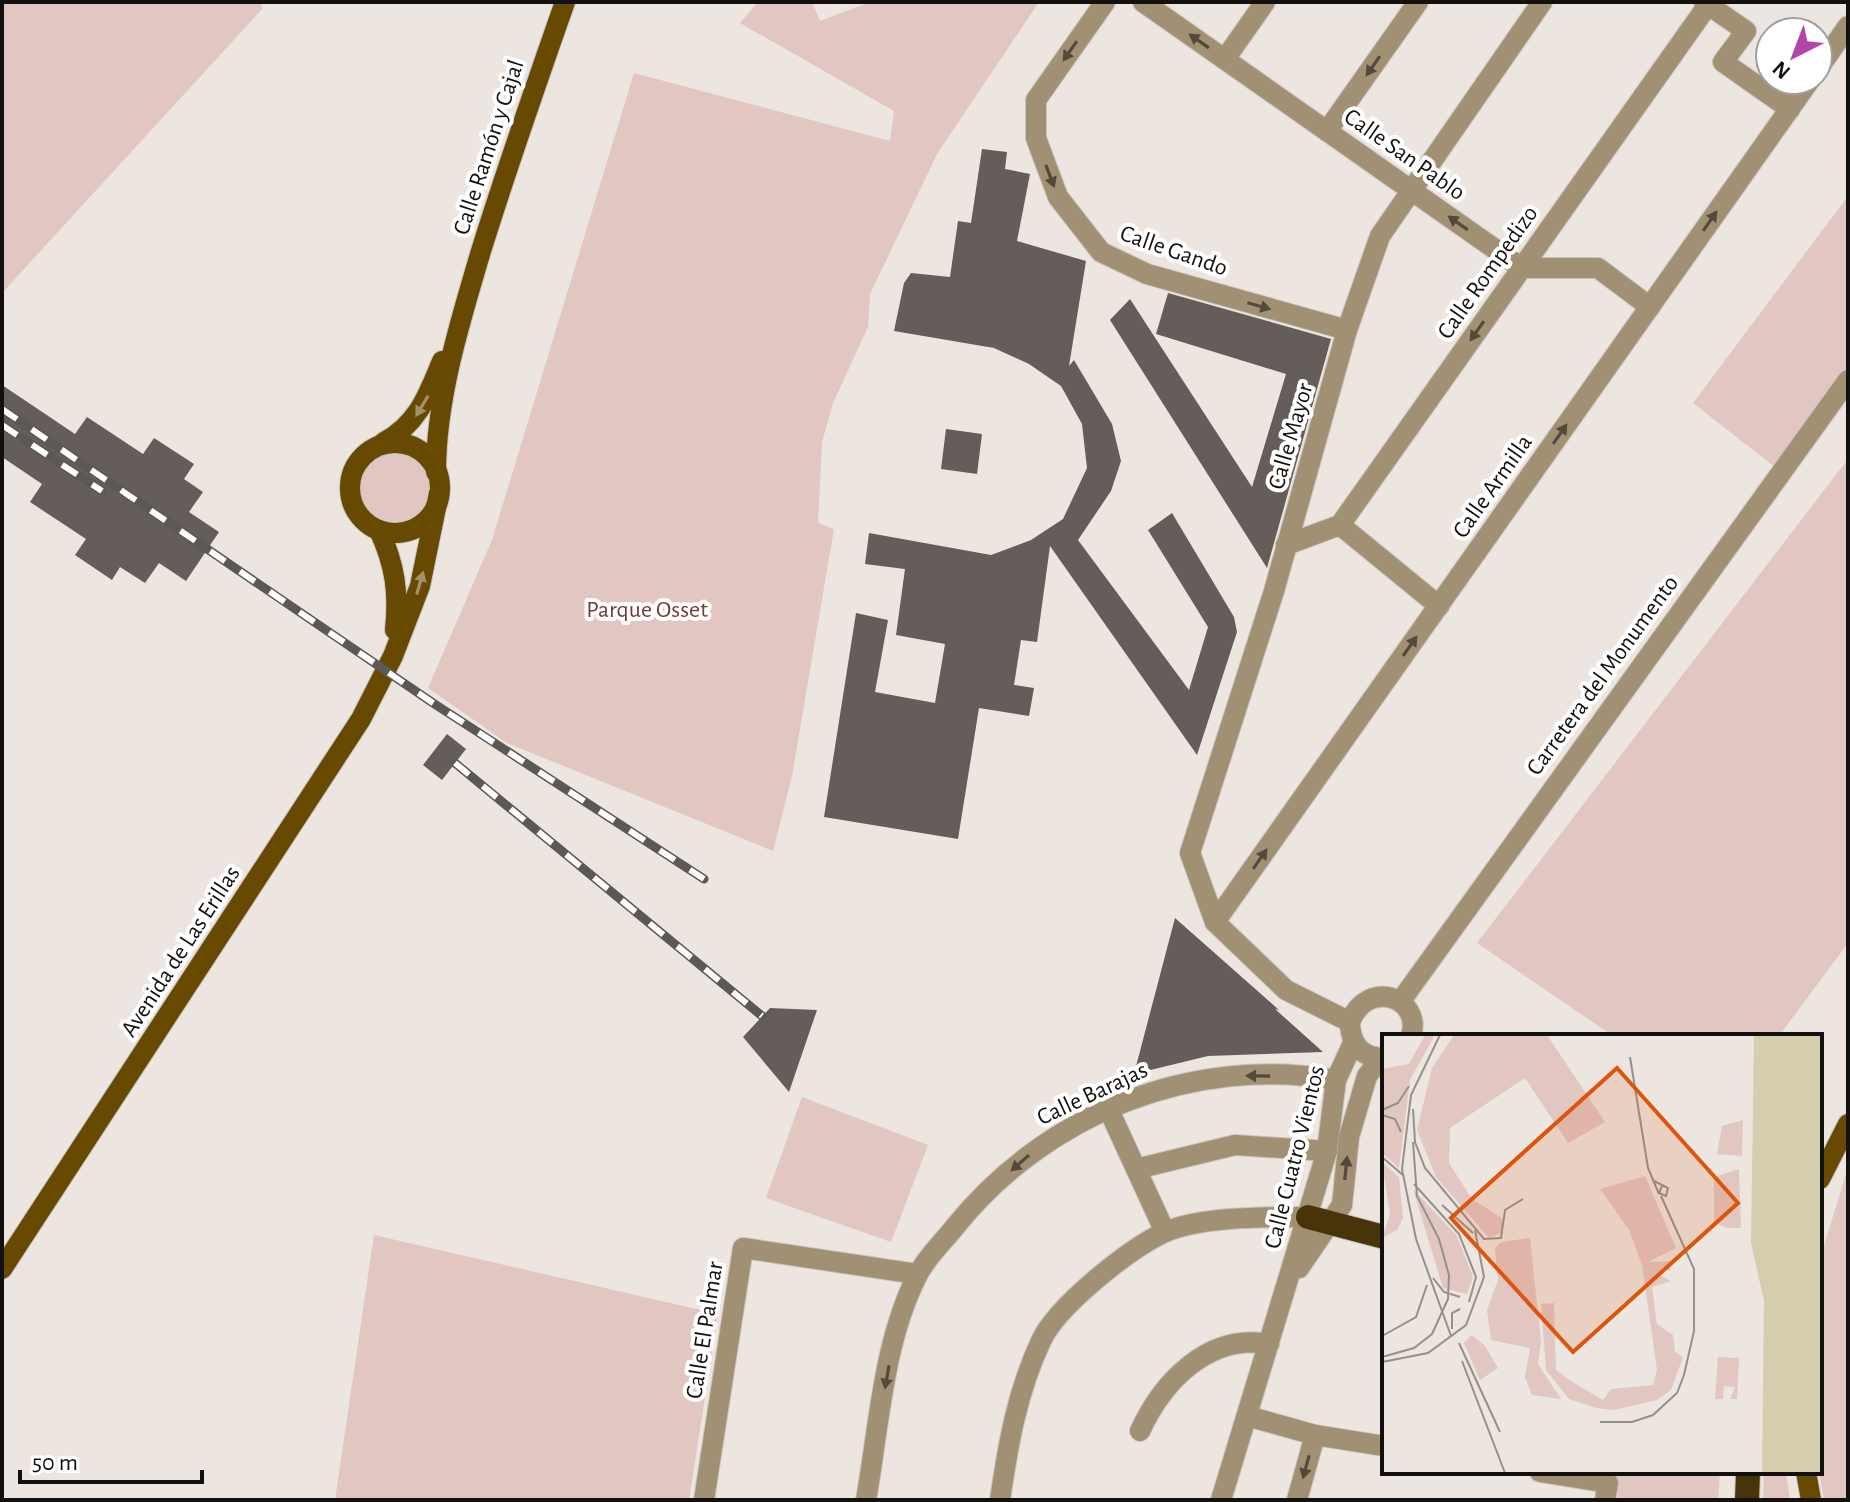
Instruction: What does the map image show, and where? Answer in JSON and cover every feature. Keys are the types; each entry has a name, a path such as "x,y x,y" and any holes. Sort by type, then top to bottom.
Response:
{"highway":[{"path":"1319,1220 1382,1236"},
{"path":"1747,1500 1748,1474"}],"main road":[{"name":"Calle Ramón y Cajal","path":"436,472 436,435 464,309 512,152 565,2"},
{"name":"Calle Ramón y Cajal","path":"376,447 404,431 424,406 464,309"},
{"path":"405,444 429,459 436,472 439,493 429,518 418,526 392,533 379,530 356,511 350,490 354,468 376,447 405,444"},
{"name":"Avenida de Las Erillas","path":"2,1269 361,719 393,656 420,586 439,493"},
{"name":"Avenida de Las Erillas","path":"379,530 394,562 399,593 393,656"},
{"path":"1822,1175 1848,1124"},
{"path":"1806,1474 1811,1500"}],"street":[{"name":"Calle Gando","path":"1105,2 1036,100 1036,138 1058,197 1101,252 1147,274 1347,330"},
{"name":"Calle San Pablo","path":"1143,2 1522,268"},
{"path":"1225,59 1265,2"},
{"path":"1327,131 1418,2"},
{"name":"Calle Mayor","path":"1215,922 1190,853 1286,545 1347,330 1380,236 1542,2"},
{"path":"1707,3 1746,31 1723,62 1790,109"},
{"name":"Calle Rompedizo","path":"1340,525 1707,3"},
{"path":"1834,46 1848,26"},
{"name":"Calle Armilla","path":"1215,922 1799,96"},
{"path":"1522,268 1598,268 1650,307"},
{"name":"Carretera del Monumento","path":"1400,1002 1848,380"},
{"path":"1286,545 1340,525 1439,606"},
{"path":"1215,922 1286,990 1350,1022"},
{"path":"1382,1059 1364,1054 1353,1043 1350,1022 1364,1001 1376,996 1400,1002 1410,1015 1411,1034"},
{"name":"Calle Cuatro Vientos","path":"1221,1500 1287,1285 1319,1220 1336,1080 1353,1043"},
{"name":"Calle Cuatro Vientos","path":"1319,1220 1342,1205 1349,1137 1367,1076 1382,1059"},
{"name":"Calle Barajas","path":"866,1500 894,1339 917,1274 976,1201 1043,1143 1108,1108 1151,1090 1221,1075 1315,1076 1336,1080"},
{"path":"1108,1108 1165,1232"},
{"path":"1136,1169 1235,1145 1327,1151"},
{"path":"1000,1500 1012,1419 1042,1338 1096,1276 1165,1232 1237,1218 1319,1220"},
{"name":"Calle El Palmar","path":"704,1500 743,1248 917,1274"},
{"path":"1140,1431 1155,1399 1181,1370 1209,1352 1250,1341 1269,1344"},
{"path":"1247,1416 1315,1435 1382,1446"},
{"path":"1297,1500 1315,1435"},
{"path":"1547,1474 1607,1492"}],"green space":[{"path":"2,2 260,2 263,8 2,293"},
{"name":"Parque Osset","path":"758,2 812,2 820,21 870,2 1039,2 937,154 870,294 868,327 833,403 822,442 818,523 834,529 792,776 773,851 507,743 428,688 492,540 634,73 890,141 894,111 740,23"},
{"path":"1848,196 1848,385 1780,471 1693,403"},
{"path":"395,452 420,462 430,487 420,512 395,522 370,512 360,487 370,462"},
{"path":"1848,459 1848,943 1780,1034 1610,1034 1477,943"},
{"path":"802,1097 928,1145 891,1242 766,1198"},
{"path":"1848,1167 1848,1500 1824,1500 1819,1474 1822,1474 1822,1252"},
{"path":"374,1235 718,1314 689,1500 335,1500"},
{"path":"1615,1474 1720,1474 1718,1500 1618,1500"},
{"path":"1764,1474 1786,1474 1790,1500 1763,1500"}],"building":[{"path":"982,149 1007,152 1005,169 1030,174 1017,241 1086,261 1069,366 1074,360 1112,424 1121,461 1111,491 1078,540 1189,690 1208,627 1148,530 1172,513 1234,617 1237,632 1197,755 1050,546 1037,642 1021,640 1014,685 1034,688 1029,716 979,708 958,839 824,817 856,613 888,620 875,692 935,703 945,644 896,635 905,569 865,564 869,533 991,555 1031,540 1063,519 1087,468 1082,424 1061,386 1029,364 994,348 894,331 904,283 911,273 950,277 958,221 971,223"},
{"path":"1168,293 1331,339 1267,568 1110,320 1130,299 1252,487 1286,374 1156,334"},
{"path":"2,385 75,434 87,417 143,454 154,438 194,464 184,479 203,492 189,512 219,532 186,581 159,563 145,583 120,567 112,580 75,555 86,539 30,502 42,484 2,457"},
{"path":"946,429 982,434 977,474 941,469"},
{"path":"447,734 466,749 442,780 423,765"},
{"path":"1175,918 1323,1052 1208,1056 1134,1074"},
{"path":"770,1008 817,1010 789,1092 743,1037"}],"railway":[{"path":"2,409 433,703 704,879"},
{"path":"2,425 102,491"},
{"path":"455,763 762,1016"}]}
